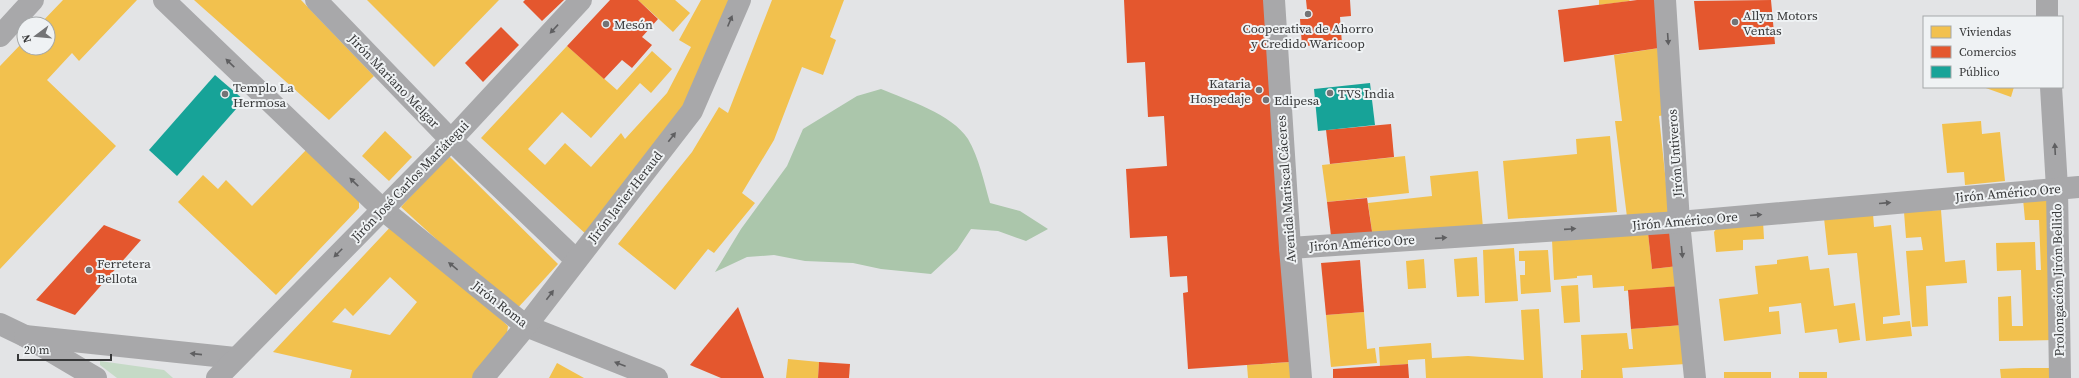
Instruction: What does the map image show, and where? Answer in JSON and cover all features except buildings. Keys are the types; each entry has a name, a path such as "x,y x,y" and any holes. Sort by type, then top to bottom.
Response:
{"street":[{"path":"0,36 33,0"},
{"name":"Jirón Roma","path":"164,0 382,209 526,326 657,378"},
{"name":"Jirón Mariano Melgar","path":"316,0 451,140 576,260"},
{"name":"Jirón José Carlos Mariátegui","path":"217,378 451,140 581,0"},
{"name":"Jirón Javier Heraud","path":"483,378 526,326 692,111 740,0"},
{"name":"Avenida Mariscal Cáceres","path":"1274,0 1290,248 1301,378"},
{"name":"Jirón Untiveros","path":"1665,0 1679,222 1695,378"},
{"path":"2046,0 2048,16"},
{"name":"Prolongación Jirón Bellido","path":"2051,88 2057,188 2060,378"},
{"name":"Jirón Américo Ore","path":"1290,248 1679,222 2079,187"},
{"path":"0,324 25,336 96,378"},
{"path":"25,336 235,358"}],"green space":[{"path":"881,89 916,103 940,115 961,130 972,146 981,170 990,203 1020,211 1048,229 1026,241 998,231 971,229 957,250 931,274 881,269 853,263 805,261 774,255 747,257 715,272 741,229 787,166 803,129 857,96"},
{"path":"100,361 164,370 173,378 117,378 100,365"}],"place":[{"name":"Cooperativa de Ahorro y Credido Waricoop","path":"1308,14"},
{"name":"Allyn Motors Ventas","path":"1735,22"},
{"name":"Mesón","path":"606,24"},
{"name":"Kataria Hospedaje","path":"1259,90"},
{"name":"TVS India","path":"1330,93"},
{"name":"Templo La Hermosa","path":"225,94"},
{"name":"Edipesa","path":"1266,100"},
{"name":"Ferretera Bellota","path":"89,270"}]}
